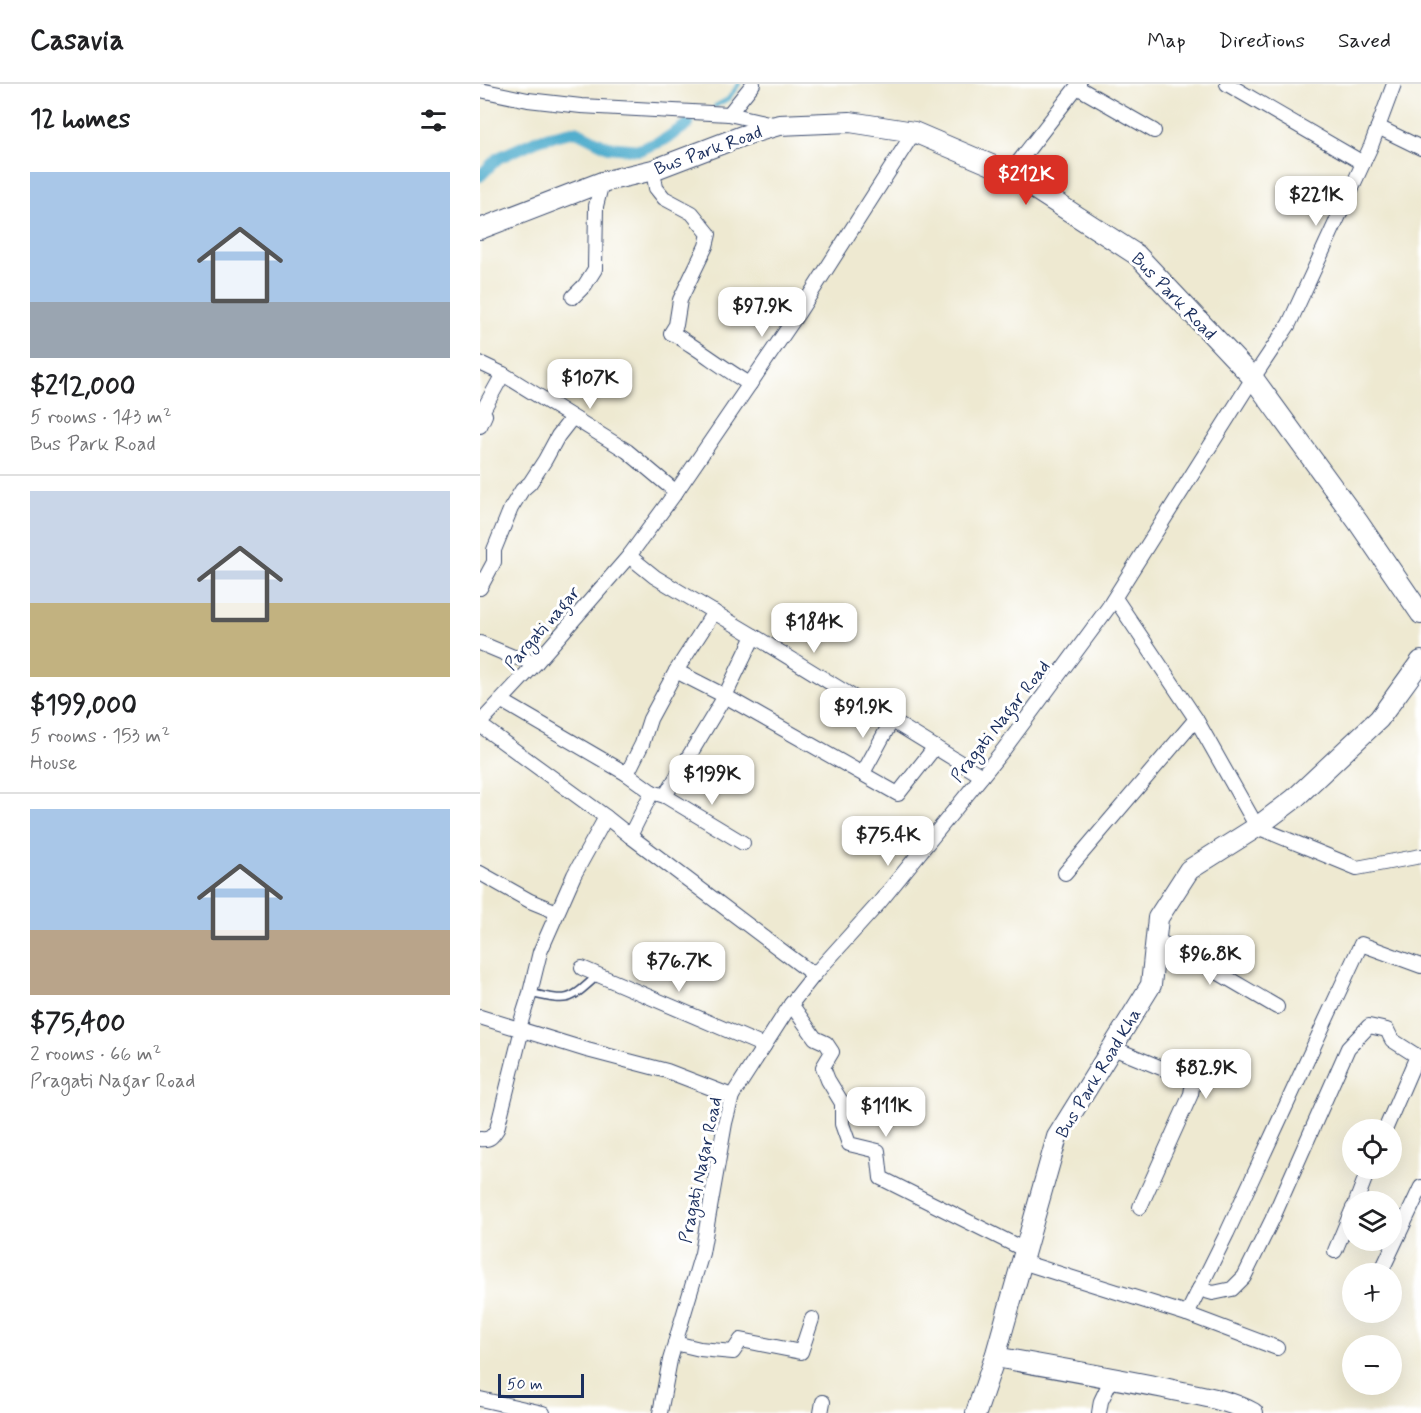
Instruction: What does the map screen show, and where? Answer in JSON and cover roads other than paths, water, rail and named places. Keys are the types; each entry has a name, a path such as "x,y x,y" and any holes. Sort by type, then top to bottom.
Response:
{"main road":[{"name":"Bus Park Road","path":"480,229 602,182 653,170 742,136 779,125 850,122 914,132 1010,173 1137,255 1253,378 1358,522 1421,614"},
{"name":"Bus Park Road Kha","path":"976,1413 995,1357 1057,1137 1151,985 1158,918 1189,870 1257,827 1294,799 1379,719 1421,661"},
{"path":"995,1357 1112,1378 1233,1404 1252,1413"}],"street":[{"path":"729,114 753,84"},
{"path":"1227,84 1363,163"},
{"name":"Pragati Nagar Road","path":"660,1413 670,1360 702,1253 725,1123 732,1096 791,1004 879,903 1004,749 1115,598 1289,324 1363,163 1394,84"},
{"path":"1010,173 1078,86 1155,131"},
{"path":"480,90 528,100 581,106 729,114 779,125"},
{"path":"1378,127 1421,148"},
{"name":"Pargati nagar","path":"480,724 629,556 676,492 799,312 914,132"},
{"path":"653,170 656,188 664,198 692,213 709,234 706,246 680,300 676,325 671,333 750,384"},
{"path":"573,297 585,285 595,269 596,206 602,182"},
{"path":"481,366 503,374 627,451 676,492"},
{"path":"480,426 485,415 482,412 503,374"},
{"path":"480,588 494,562 494,550 511,508 572,418"},
{"path":"629,556 655,577 982,776"},
{"path":"1115,598 1196,719 1257,827 1357,868 1421,856"},
{"path":"627,774 642,744 650,719 676,671 714,612"},
{"path":"630,836 725,696 754,636"},
{"path":"480,643 511,656 536,663"},
{"path":"676,671 725,696 898,794 935,747"},
{"path":"502,701 743,843"},
{"path":"1065,873 1196,719"},
{"path":"863,774 892,720"},
{"path":"480,724 814,975"},
{"path":"480,1139 488,1140 497,1129 540,952 574,875 606,817"},
{"path":"480,873 530,901 557,912"},
{"path":"1156,940 1195,959 1277,1007"},
{"path":"1187,1314 1361,944 1421,966"},
{"path":"582,968 764,1046"},
{"path":"791,1004 815,1038 826,1043 832,1052 823,1067 842,1103 842,1124 849,1144 878,1151 881,1178 1024,1256 1277,1348"},
{"path":"480,1017 587,1050 667,1071 732,1096"},
{"path":"1199,1289 1213,1293 1232,1289 1244,1277 1272,1220 1348,1048 1369,1026 1387,1030 1392,1041 1417,1056 1390,1119"},
{"path":"1113,1048 1193,1081 1191,1094 1140,1207"},
{"path":"1385,1263 1421,1187"},
{"path":"1335,1251 1342,1234"},
{"path":"675,1343 733,1352 741,1340 801,1352 813,1319"},
{"path":"1099,1413 1101,1401 1112,1378"},
{"path":"480,1400 543,1413"}],"lane":[{"path":"530,993 554,999 565,999 576,995 598,975"}],"waterway":[{"path":"715,106 728,99 739,84"},
{"path":"480,176 498,158 540,139 576,131 608,147 639,150 664,140 688,124"}]}
